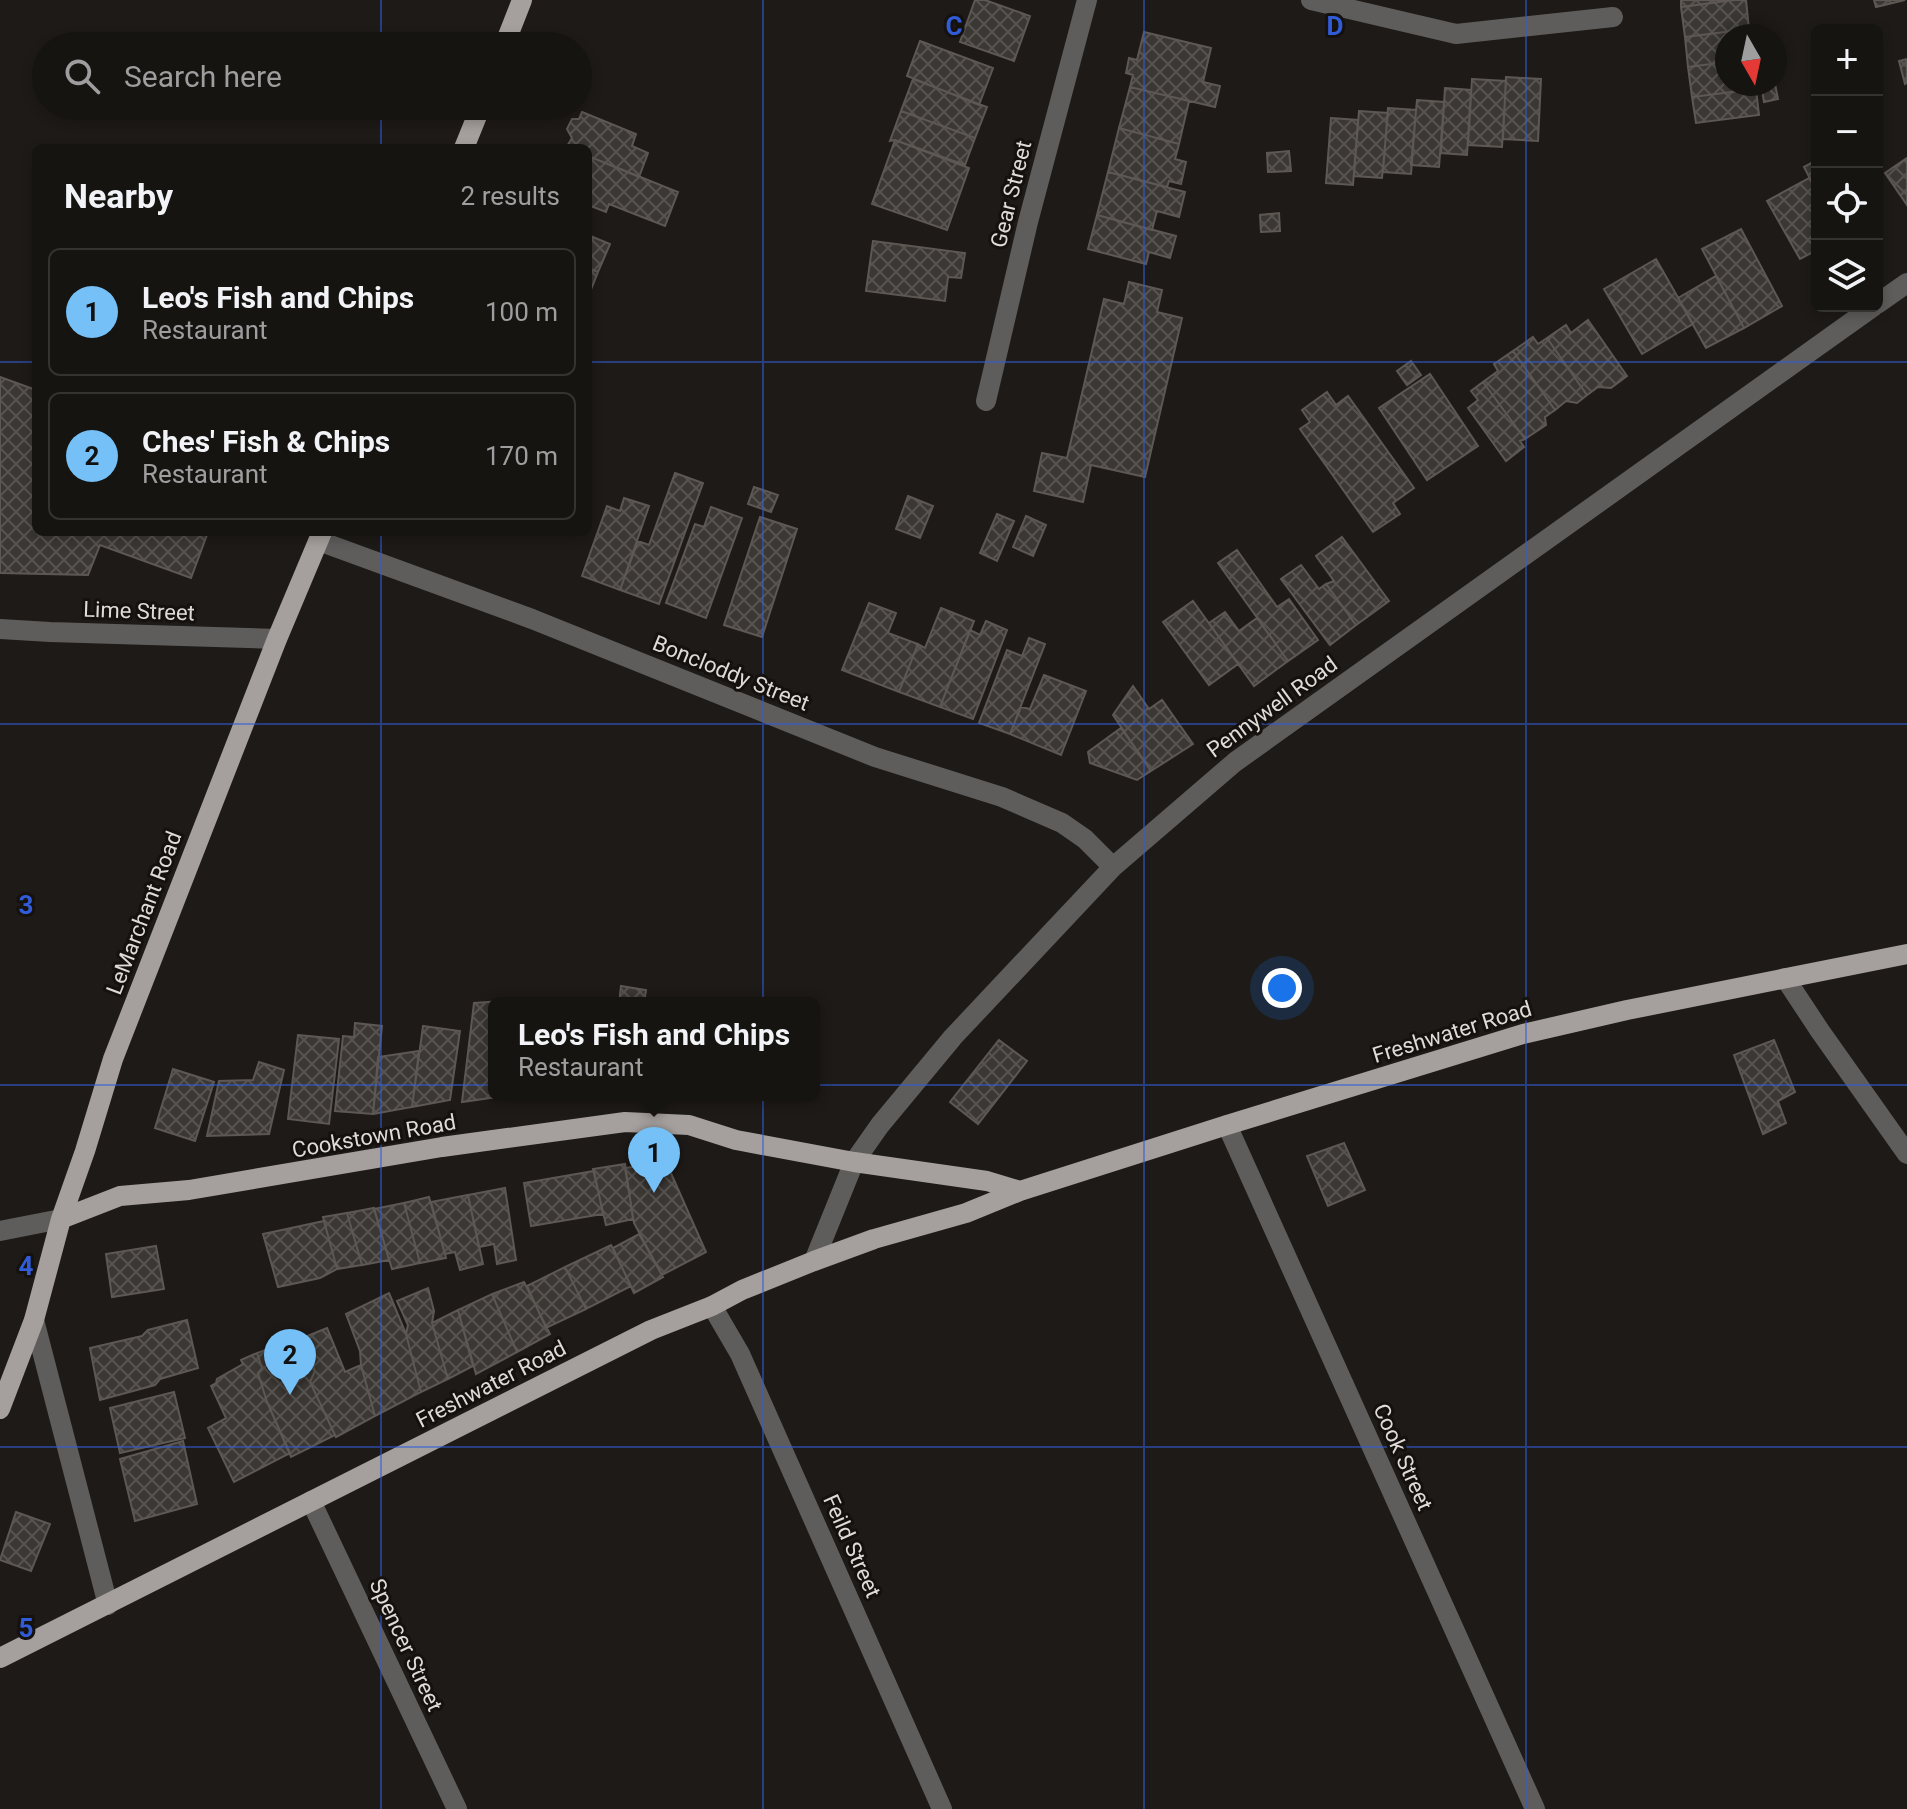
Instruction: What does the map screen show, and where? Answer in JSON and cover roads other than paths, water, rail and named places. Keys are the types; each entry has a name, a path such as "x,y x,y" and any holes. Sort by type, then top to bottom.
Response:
{"main road":[{"path":"509,32 522,0"},
{"path":"466,144 475,120"},
{"name":"LeMarchant Road","path":"0,1409 34,1320 61,1219 113,1059 320,537"},
{"name":"Freshwater Road","path":"0,1658 651,1330 814,1261 874,1239 966,1213 1020,1191 1523,1034 1907,954"},
{"name":"Cookstown Road","path":"61,1219 120,1196 189,1190 442,1147 625,1122 689,1125 736,1140 854,1162"},
{"path":"854,1162 987,1181 1020,1191"}],"street":[{"name":"Gear Street","path":"986,401 1028,222 1087,0"},
{"path":"1311,0 1456,34 1613,17"},
{"name":"Pennywell Road","path":"1883,300 1907,283"},
{"name":"Pennywell Road","path":"814,1261 854,1162 880,1125 953,1037 1113,867 1235,762 1866,312"},
{"name":"Boncloddy Street","path":"320,537 875,757 1002,797 1062,823 1085,839 1113,867"},
{"name":"Lime Street","path":"0,629 277,639"},
{"path":"1785,978 1907,1154"},
{"name":"Cook Street","path":"1227,1125 1535,1809"},
{"name":"Cookstown Road","path":"0,1231 61,1219"},
{"name":"Feild Street","path":"712,1306 740,1354 942,1809"},
{"name":"LeMarchant Road","path":"34,1320 108,1605"},
{"name":"Spencer Street","path":"311,1501 457,1809"}],"place":[{"name":"Leo's Fish and Chips","path":"654,1193"},
{"name":"Ches' Fish & Chips","path":"290,1395"}]}
